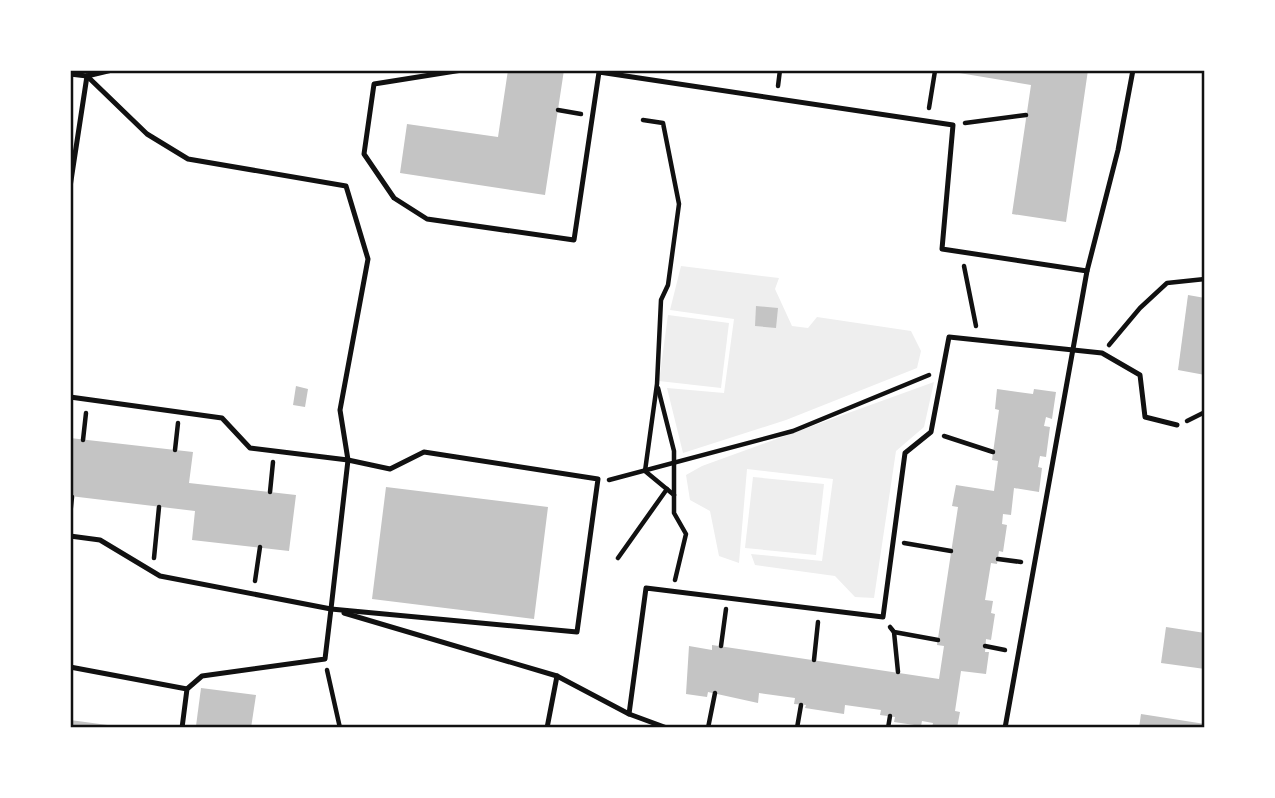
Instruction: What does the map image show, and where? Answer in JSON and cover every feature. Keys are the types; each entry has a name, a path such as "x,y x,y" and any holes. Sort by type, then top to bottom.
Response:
{"lane":[{"path":"70,74 87,76 112,70"},
{"path":"462,70 374,84 364,154 394,198 427,219 574,240 599,72 953,125 942,249 1087,271"},
{"path":"1005,728 1087,271 1118,150 1133,70"},
{"path":"70,187 87,76"},
{"path":"87,76 147,134 188,159 346,186 368,259 340,410 348,460 325,659 202,676 187,689 182,728"},
{"path":"629,714 646,588 883,617 905,453 931,432 949,337 1102,353 1140,375 1145,417 1177,425"},
{"path":"70,397 222,418 250,448 348,460 390,469 424,452 598,479 577,632 331,609"},
{"path":"70,536 100,540 160,576 331,609 557,676 629,714 667,728"},
{"path":"70,667 187,689"},
{"path":"547,728 557,676"}],"path":[{"path":"926,121 935,71"},
{"path":"558,110 593,116"},
{"path":"953,125 1026,115"},
{"path":"643,120 663,123 679,204 668,285 662,300 657,384 645,471"},
{"path":"962,252 979,341"},
{"path":"1102,353 1140,308 1167,283 1205,279"},
{"path":"598,479 613,480 793,431 943,370"},
{"path":"657,384 674,451 674,513 686,534 673,591"},
{"path":"83,440 88,400"},
{"path":"174,450 180,412"},
{"path":"931,432 993,452"},
{"path":"270,492 275,451"},
{"path":"645,471 674,495"},
{"path":"618,558 667,489"},
{"path":"70,516 72,497"},
{"path":"152,571 159,507"},
{"path":"893,541 951,551"},
{"path":"254,594 260,547"},
{"path":"998,559 1035,564"},
{"path":"721,646 728,598"},
{"path":"814,660 820,609"},
{"path":"883,617 894,632 898,672"},
{"path":"894,632 938,640"},
{"path":"985,646 1019,652"},
{"path":"325,659 340,728"},
{"path":"708,728 715,693"},
{"path":"797,728 801,705"},
{"path":"888,728 890,716"}],"shaded area":[{"path":"681,266 779,278 775,289 792,326 808,328 817,317 911,331 921,351 917,368 786,420 683,453 667,388 724,393 734,319 670,310"},
{"path":"668,315 729,323 721,388 659,381"},
{"path":"934,382 924,427 896,451 874,598 855,597 835,576 755,565 751,554 822,561 833,479 747,469 739,563 719,556 710,511 690,500 686,475 702,466"},
{"path":"753,477 824,484 816,555 745,548"}],"building":[{"path":"508,70 564,70 545,195 400,173 407,124 498,137"},
{"path":"941,70 1088,70 1066,222 1012,214 1031,85"},
{"path":"1188,295 1205,298 1205,375 1178,370"},
{"path":"756,306 778,308 776,328 755,326"},
{"path":"296,386 308,389 305,407 293,405"},
{"path":"997,389 1033,394 1034,389 1056,392 1052,419 1046,417 1044,426 1050,427 1046,457 1040,456 1038,467 1042,468 1039,492 1014,488 1011,515 1003,514 1002,524 1007,525 1003,552 999,551 997,564 991,563 985,600 993,601 991,613 995,614 991,640 986,639 985,652 989,652 986,674 961,671 955,711 960,712 957,728 932,728 933,723 922,721 921,726 894,722 895,717 880,715 881,710 845,705 844,714 805,708 806,705 794,704 795,698 759,693 758,703 708,692 707,697 686,694 689,646 712,650 712,645 939,679 944,646 937,645 958,507 952,506 956,485 994,491 998,461 992,460 999,410 995,409"},
{"path":"70,438 193,452 189,483 296,495 289,551 192,540 195,511 70,496"},
{"path":"386,487 548,507 534,619 372,599"},
{"path":"1166,627 1205,633 1205,669 1161,663"},
{"path":"201,688 256,695 251,728 196,726"},
{"path":"1141,714 1205,724 1205,728 1139,728"},
{"path":"70,720 115,726 115,728 70,728"}]}
